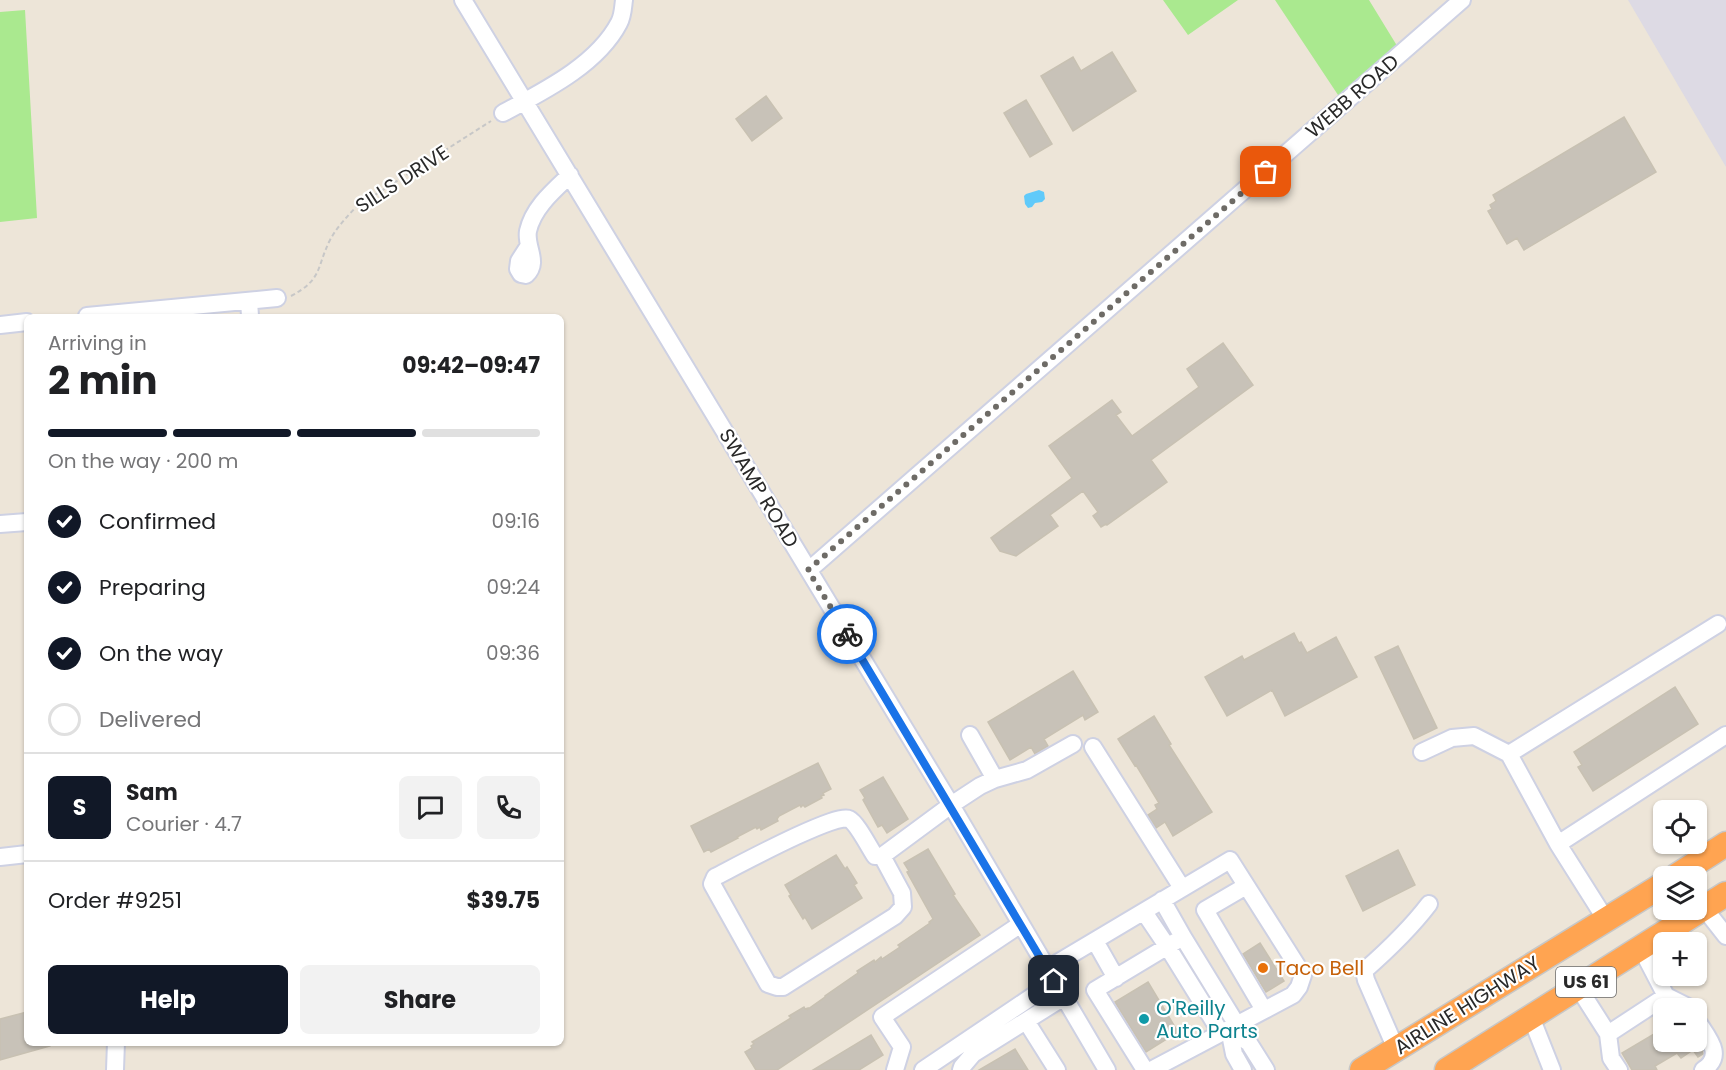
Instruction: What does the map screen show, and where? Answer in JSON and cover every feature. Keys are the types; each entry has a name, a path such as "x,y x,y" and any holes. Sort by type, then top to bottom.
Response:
{"highway":[{"path":"1692,866 1726,844"},
{"path":"1707,897 1709,890 1726,879"},
{"name":"AIRLINE HIGHWAY","path":"1362,1070 1653,891"},
{"name":"US 61","path":"1707,906 1726,894"},
{"name":"US 61","path":"1447,1070 1685,920"}],"street":[{"name":"SWAMP ROAD","path":"464,0 951,805 1107,1070"},
{"path":"503,114 584,65 604,45 621,21 624,0"},
{"name":"WEBB ROAD","path":"808,570 1462,0"},
{"path":"528,247 528,232 537,211 550,194 570,175"},
{"path":"133,314 249,309 277,298"},
{"path":"0,325 24,322"},
{"path":"0,524 24,522"},
{"path":"1509,754 1724,626"},
{"path":"970,735 995,779"},
{"path":"1558,844 1726,735"},
{"path":"1422,752 1452,738 1474,736 1509,754 1558,844 1606,920"},
{"path":"882,856 902,893 903,907 895,916 783,987 768,984 712,884 715,877 824,823 844,817 851,819 875,856 882,856 980,786 995,779 1028,770 1073,744"},
{"path":"1093,747 1182,888"},
{"path":"926,824 960,820"},
{"path":"0,857 24,854"},
{"path":"923,1070 1095,941 1230,860 1303,975 1299,987 1293,995 1151,1070"},
{"path":"1246,886 1205,910 1264,1010"},
{"path":"1162,900 1229,1029 1234,1054 1244,1070"},
{"path":"1396,1049 1364,971 1389,949 1428,904"},
{"path":"1144,912 1229,1029 1249,1043 1266,1070"},
{"path":"1707,912 1726,936"},
{"path":"895,1070 902,1047 882,1017 1021,924"},
{"path":"1145,1070 1095,990 1183,938"},
{"path":"1095,941 1116,978"},
{"path":"1641,948 1665,996 1669,998"},
{"path":"1578,987 1608,1034 1611,1058 1618,1070"},
{"path":"1608,1034 1665,996"},
{"path":"961,1070 973,1054 1064,998"},
{"path":"1531,1017 1552,1070"},
{"path":"1026,1021 1057,1070"},
{"path":"1703,1070 1712,1064 1714,1059 1715,1049 1707,1036"},
{"path":"115,1070 116,1046"}],"path":[{"name":"SILLS DRIVE","path":"277,298 291,296 304,289 316,277 329,242 341,222 356,207 503,114"}],"shaded area":[{"path":"1628,0 1726,0 1726,167"}],"green space":[{"path":"1163,0 1238,0 1188,35"},
{"path":"1275,0 1369,0 1399,49 1342,101"},
{"path":"25,10 37,218 0,222 0,12"}],"water":[{"path":"1039,190 1044,192 1045,199 1028,208 1024,196"}],"building":[{"path":"1112,52 1136,91 1073,131 1041,76 1073,57 1081,71"},
{"path":"766,96 782,118 752,141 736,119"},
{"path":"1026,100 1052,144 1030,157 1004,113"},
{"path":"1624,117 1656,172 1524,250 1517,238 1507,244 1488,211 1492,209 1490,205 1496,201 1493,195"},
{"path":"1223,343 1253,385 1151,460 1167,482 1101,527 1093,516 1098,512 1083,491 1050,515 1058,526 1016,556 1000,551 991,538 1072,478 1049,446 1112,400 1121,412 1116,415 1132,436 1199,387 1187,369"},
{"path":"1294,633 1307,653 1336,637 1357,677 1285,716 1272,690 1227,716 1205,677 1242,656 1244,660"},
{"path":"1398,646 1437,728 1414,739 1375,657"},
{"path":"1073,671 1098,712 1085,720 1083,715 1044,739 1048,746 1035,754 1031,747 1010,760 988,722"},
{"path":"1675,687 1698,724 1593,791 1578,767 1582,765 1574,752"},
{"path":"1154,716 1171,744 1169,745 1212,812 1173,836 1165,822 1156,828 1148,815 1157,809 1155,805 1159,803 1118,739"},
{"path":"818,763 831,789 823,793 822,798 805,807 800,805 779,816 778,821 761,830 760,827 757,829 756,827 711,852 709,849 704,852 691,826"},
{"path":"883,777 908,819 887,833 882,825 878,827 860,790"},
{"path":"928,849 955,894 953,895 980,935 777,1070 756,1070 745,1052 752,1048 754,1044 752,1042 791,1018 789,1016 804,1007 808,1009 858,973 857,971 874,960 875,962 881,957 882,959 930,923 933,919 904,863"},
{"path":"1398,850 1415,885 1363,911 1346,876"},
{"path":"836,855 857,883 854,885 862,898 812,929 805,917 803,919 785,885"},
{"name":"Taco Bell","path":"1260,943 1284,981 1266,992 1243,954"},
{"name":"O'Reilly Auto Parts","path":"1148,982 1178,1032 1146,1052 1115,1002"},
{"path":"24,1013 24,1046 50,1046 0,1060 0,1019"},
{"path":"871,1035 883,1055 859,1070 813,1070"},
{"path":"1653,1035 1653,1052 1690,1052 1681,1058 1677,1053 1655,1066 1657,1070 1632,1070 1622,1053"},
{"path":"1015,1049 1028,1070 979,1070"},
{"path":"1694,1052 1702,1052 1703,1054 1698,1057"}],"way so far":[{"path":"847,634 808,570 1266,172"}],"place":[{"name":"Taco Bell","path":"1263,968"},
{"name":"O'Reilly Auto Parts","path":"1144,1019"}],"route":[{"path":"847,634 1054,981"}]}
